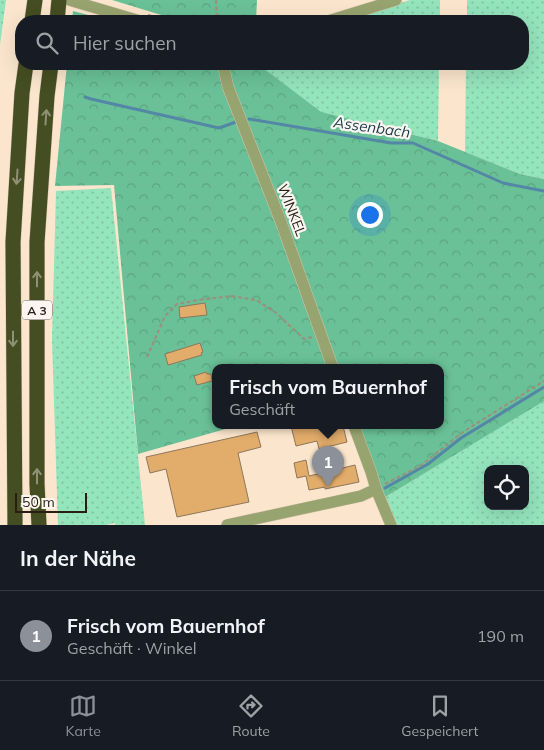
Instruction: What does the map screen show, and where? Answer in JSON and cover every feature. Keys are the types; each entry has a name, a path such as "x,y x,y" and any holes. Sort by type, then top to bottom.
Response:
{"highway":[{"path":"33,15 35,0"},
{"path":"58,15 60,0"},
{"name":"A 3","path":"15,525 13,242 22,93 25,70"},
{"name":"A 3","path":"39,525 37,484 37,242 50,70"}],"street":[{"path":"69,0 120,15"},
{"path":"347,15 396,0"},
{"name":"WINKEL","path":"224,70 228,87 281,222 332,364"},
{"path":"355,429 391,525"},
{"path":"228,525 361,496 376,489"}],"path":[{"path":"216,0 217,15"},
{"path":"147,357 166,316 177,304 198,300 231,296 256,300 276,312 304,340 321,334"},
{"path":"376,489 420,466 462,432 544,382"}],"green space":[{"path":"0,0 6,0 0,45"},
{"path":"112,0 257,0 256,15 161,15"},
{"path":"410,0 440,0 440,15 362,15"},
{"path":"467,0 544,0 544,179 520,174 465,152 466,70 529,70 529,15 467,15"},
{"path":"73,11 88,15 73,15"},
{"path":"66,70 266,70 321,112 438,141 520,174 544,179 544,401 382,499 349,429 444,429 444,364 212,364 212,429 226,429 138,454 114,185 55,186"},
{"path":"266,70 439,70 438,141 321,113"},
{"path":"111,188 145,525 115,525 115,523 106,525 58,525 52,340 56,191"},
{"path":"544,400 544,525 391,525 382,499"}],"building":[{"path":"205,303 207,315 180,318 179,307"},
{"path":"200,343 202,355 168,365 165,354"},
{"path":"206,372 211,374 212,381 197,385 194,376"},
{"path":"292,429 344,429 347,442 319,449 317,441 296,446"},
{"path":"257,432 261,447 238,453 249,502 177,517 166,469 150,473 146,457"},
{"path":"306,460 309,476 355,465 359,482 325,489 325,487 309,490 306,476 297,478 294,463"}],"waterway":[{"name":"Assenbach","path":"85,97 219,128 236,122"},
{"name":"Assenbach","path":"249,119 391,143 413,143 503,183 544,191"},
{"path":"385,488 428,464 461,438 544,387"}],"place":[{"name":"Frisch vom Bauernhof","path":"328,487"}]}
